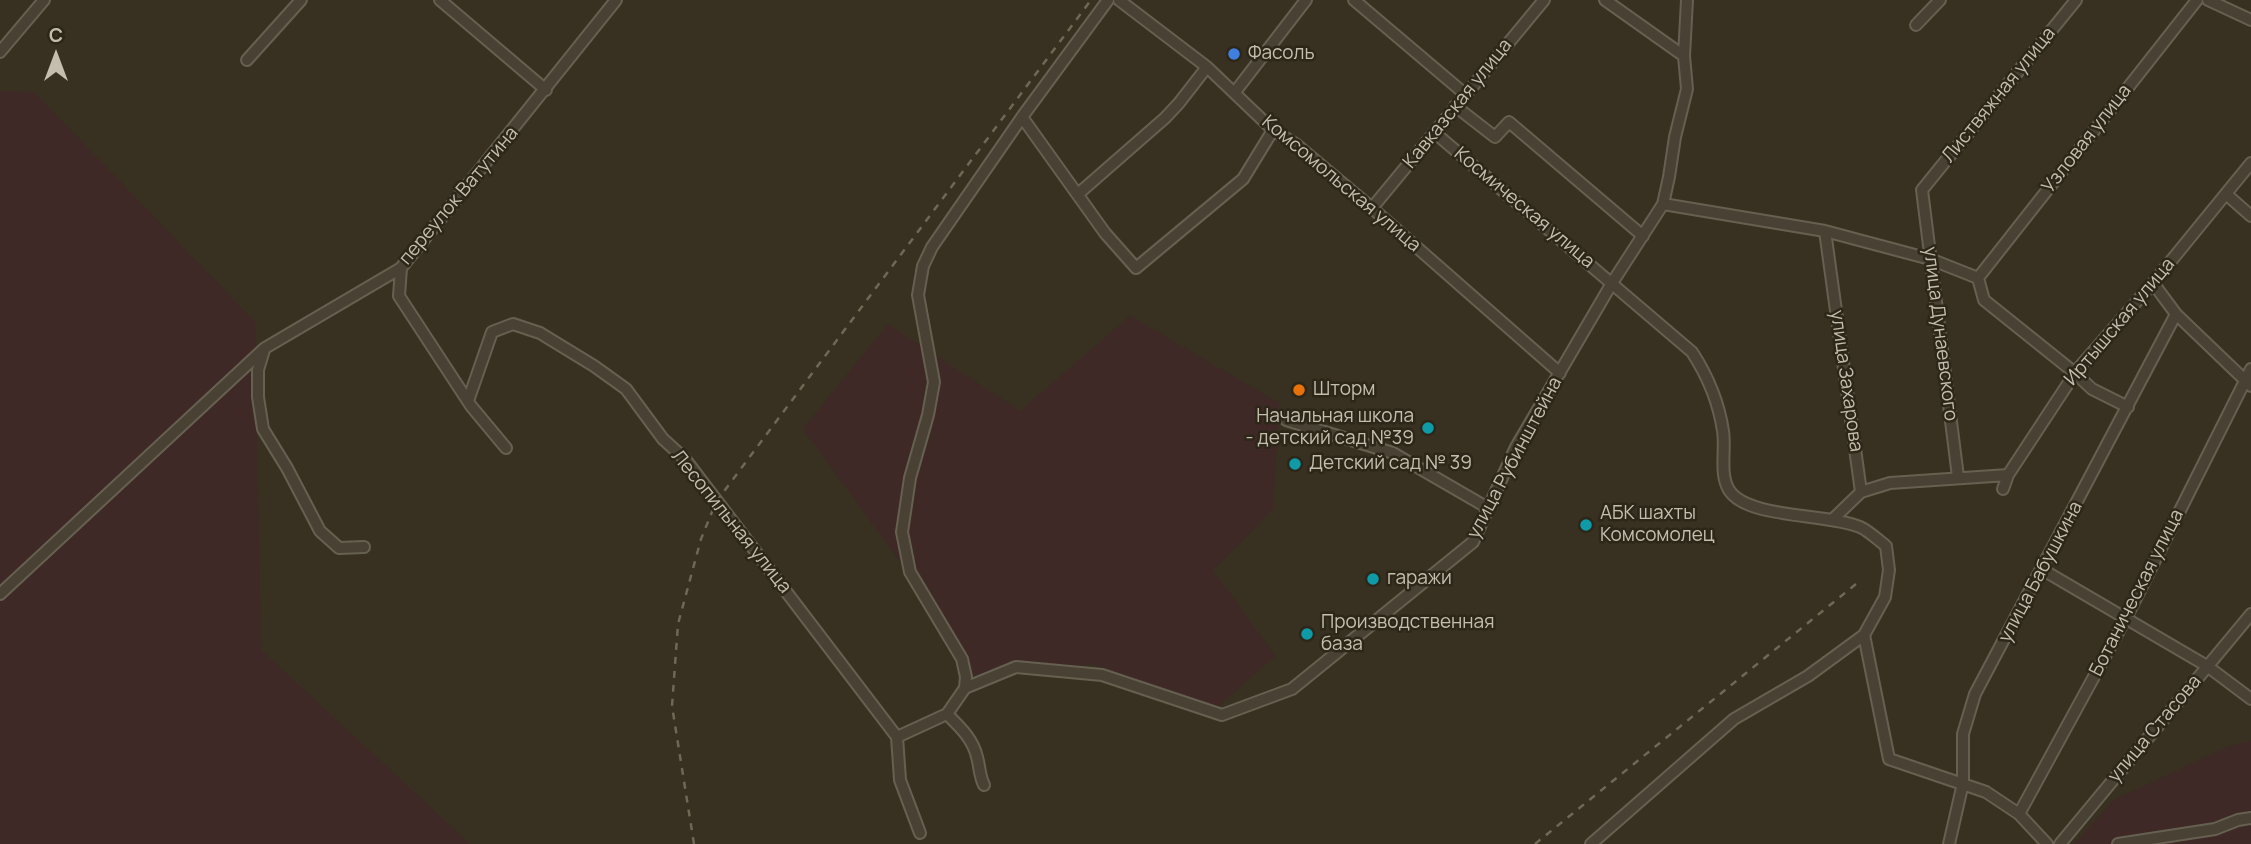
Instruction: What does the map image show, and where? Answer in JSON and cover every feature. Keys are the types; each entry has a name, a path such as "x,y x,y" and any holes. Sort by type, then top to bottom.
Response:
{"street":[{"path":"0,52 44,0"},
{"path":"247,60 301,0"},
{"path":"440,0 546,90"},
{"name":"переулок Ватутина","path":"0,594 265,348 401,268 616,0"},
{"path":"920,833 900,780 897,737 947,714 965,688 967,677 962,659 910,572 902,532 910,478 928,415 934,382 918,295 923,266 932,247 1022,117 1108,0"},
{"name":"Комсомольская улица","path":"1119,0 1207,67 1273,130 1297,145 1372,208 1560,373"},
{"path":"1235,92 1307,0"},
{"path":"1354,0 1465,94"},
{"name":"Кавказская улица","path":"1372,208 1544,0"},
{"path":"1605,0 1684,57"},
{"name":"улица Рубинштейна","path":"965,688 1016,667 1102,675 1222,715 1292,689 1473,542 1516,447 1612,282 1663,204 1687,89 1684,57 1686,0"},
{"path":"1916,25 1940,0"},
{"name":"Листвяжная улица","path":"1922,190 2076,0"},
{"name":"Узловая улица","path":"1978,278 2197,0"},
{"path":"2208,0 2251,20"},
{"path":"1077,194 1165,118 1207,67"},
{"name":"Космическая улица","path":"1455,106 1495,137 1509,122 1643,236"},
{"path":"1022,117 1105,233 1136,268 1244,179 1273,130"},
{"name":"Космическая улица","path":"1435,133 1692,352 1706,373 1723,429 1725,484 1735,498 1757,508 1832,520 1861,528 1886,546 1889,570 1885,597 1864,635"},
{"name":"Иртышская улица","path":"2004,489 2008,475 2075,373 2251,163"},
{"name":"улица Дунаевского","path":"1922,190 1958,477"},
{"path":"2226,194 2251,216"},
{"path":"1663,204 1825,231 1930,258 1978,278 1984,300 2092,389 2128,407"},
{"name":"улица Захарова","path":"1825,231 1861,492"},
{"path":"401,268 399,296 468,401 506,448"},
{"path":"2153,283 2176,314 2248,383"},
{"name":"улица Бабушкина","path":"1949,844 1963,783 1963,734 1975,694 2043,570 2176,314"},
{"name":"Лесопильная улица","path":"468,401 492,332 513,324 540,333 626,389 663,439 685,459 897,737"},
{"path":"265,348 258,370 258,397 263,429 320,531 339,548 364,547"},
{"name":"Ботаническая улица","path":"2019,814 2126,618 2248,383 2251,369"},
{"path":"1286,420 1393,453 1488,508"},
{"path":"1832,520 1861,492 1890,483 2008,475"},
{"path":"2043,570 2207,666 2251,699"},
{"name":"улица Стасова","path":"2060,844 2251,614"},
{"path":"1591,844 1734,719 1808,676 1864,635 1889,759 1986,792 2019,814 2047,844"},
{"path":"947,714 969,736 978,758 978,772 984,785"},
{"path":"2118,844 2215,829 2251,818"}],"shaded area":[{"path":"0,91 34,92 255,322 261,650 470,844 0,844"},
{"path":"1130,316 1279,403 1273,509 1213,570 1275,656 1216,708 1093,664 963,677 907,571 803,429 888,324 1020,411"},
{"path":"2251,740 2251,844 2074,844 2114,800 2227,747"}],"railway":[{"path":"694,844 672,706 678,624 701,539 716,502 1091,0"},
{"path":"1535,844 1856,584"}],"place":[{"name":"Фасоль","path":"1234,54"},
{"name":"Шторм","path":"1299,390"},
{"name":"Начальная школа - детский сад №39","path":"1428,428"},
{"name":"Детский сад № 39","path":"1295,464"},
{"name":"АБК шахты Комсомолец","path":"1586,525"},
{"name":"гаражи","path":"1373,579"},
{"name":"Производственная база","path":"1307,634"}]}
